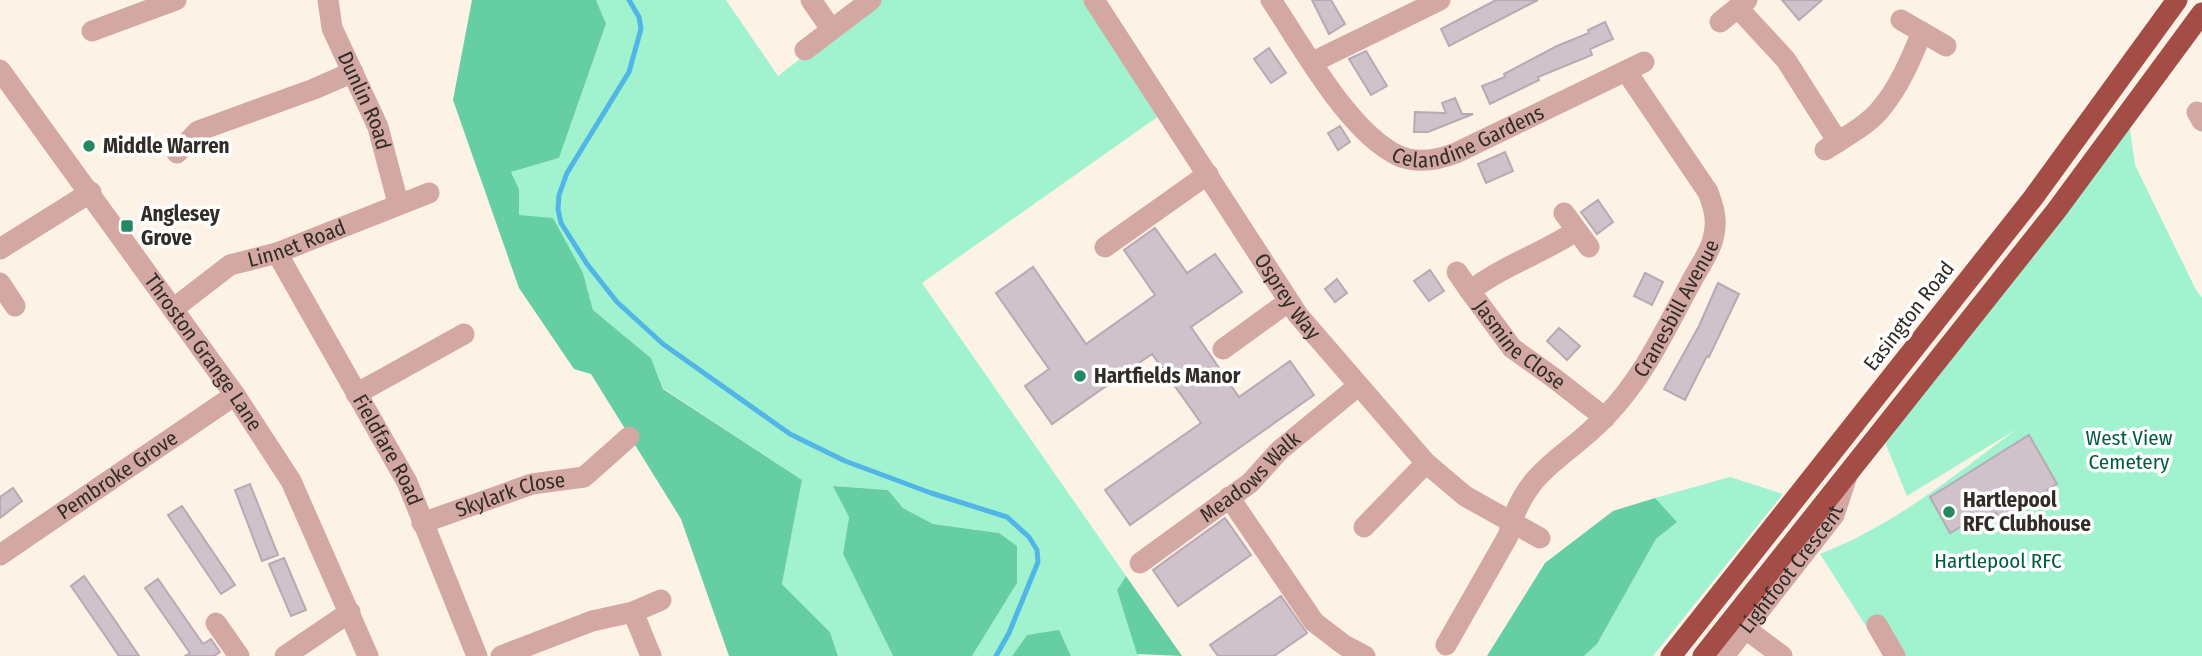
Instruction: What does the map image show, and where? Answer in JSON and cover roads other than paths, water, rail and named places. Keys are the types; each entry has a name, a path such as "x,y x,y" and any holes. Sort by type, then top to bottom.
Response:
{"highway":[{"name":"Easington Road","path":"1671,656 2033,198 2177,0"},
{"path":"1703,656 2056,211 2202,13"}],"street":[{"path":"92,31 176,0"},
{"name":"Dunlin Road","path":"328,0 332,28 378,127 398,204"},
{"path":"811,0 831,29"},
{"path":"805,50 871,0"},
{"name":"Osprey Way","path":"1094,0 1288,302 1426,463 1465,496 1540,538"},
{"name":"Celandine Gardens","path":"1271,0 1344,107 1376,142 1401,157 1434,161 1456,153 1635,66"},
{"path":"1313,62 1440,0"},
{"path":"1720,22 1743,4 1786,60 1832,146 1878,112 1902,76 1922,32"},
{"path":"1901,20 1946,46"},
{"name":"Cranesbill Avenue","path":"1446,645 1507,537 1527,489 1540,472 1605,418 1633,386 1656,349 1713,240 1716,215 1708,192 1635,66"},
{"name":"Throston Grange Lane","path":"0,70 91,192 235,395 291,481 369,656"},
{"path":"177,153 198,131 314,89 352,72"},
{"path":"1105,247 1208,174"},
{"path":"0,249 91,192"},
{"name":"Linnet Road","path":"173,309 230,265 277,253 429,193"},
{"name":"Jasmine Close","path":"1564,213 1582,239 1553,247 1501,270 1470,291 1512,348 1605,418"},
{"name":"Fieldfare Road","path":"277,253 407,482 477,656"},
{"path":"1457,272 1470,291"},
{"path":"0,283 15,306"},
{"path":"1223,349 1288,302"},
{"path":"356,394 464,334"},
{"name":"Meadows Walk","path":"1140,563 1250,483 1280,450 1358,386"},
{"name":"Pembroke Grove","path":"0,555 235,395"},
{"name":"Skylark Close","path":"422,523 532,485 584,477 629,437"},
{"path":"1364,527 1426,463"},
{"name":"Lightfoot Crescent","path":"1724,656 1834,515 1848,474"},
{"path":"1229,498 1314,622 1344,645 1365,656"},
{"path":"501,656 592,621 633,612 661,600"},
{"path":"285,656 350,612"},
{"path":"633,612 651,656"},
{"path":"216,623 239,656"},
{"path":"1877,625 1895,656"},
{"path":"1746,629 1782,656"}],"waterway":[{"path":"629,0 639,17 641,29 629,72 567,173 559,195 561,223 587,264 617,302 663,344 790,434 845,461 931,493 1007,517 1029,537 1037,550 1038,562 1009,633 996,656"}],"place":[{"name":"Middle Warren","path":"89,146"},
{"name":"Anglesey Grove","path":"127,226"},
{"name":"Hartfields Manor","path":"1080,376"},
{"name":"Hartlepool RFC Clubhouse","path":"1949,512"}],"park label":[{"name":"West View Cemetery","path":"2129,450"},
{"name":"Hartlepool RFC","path":"1998,561"}]}
